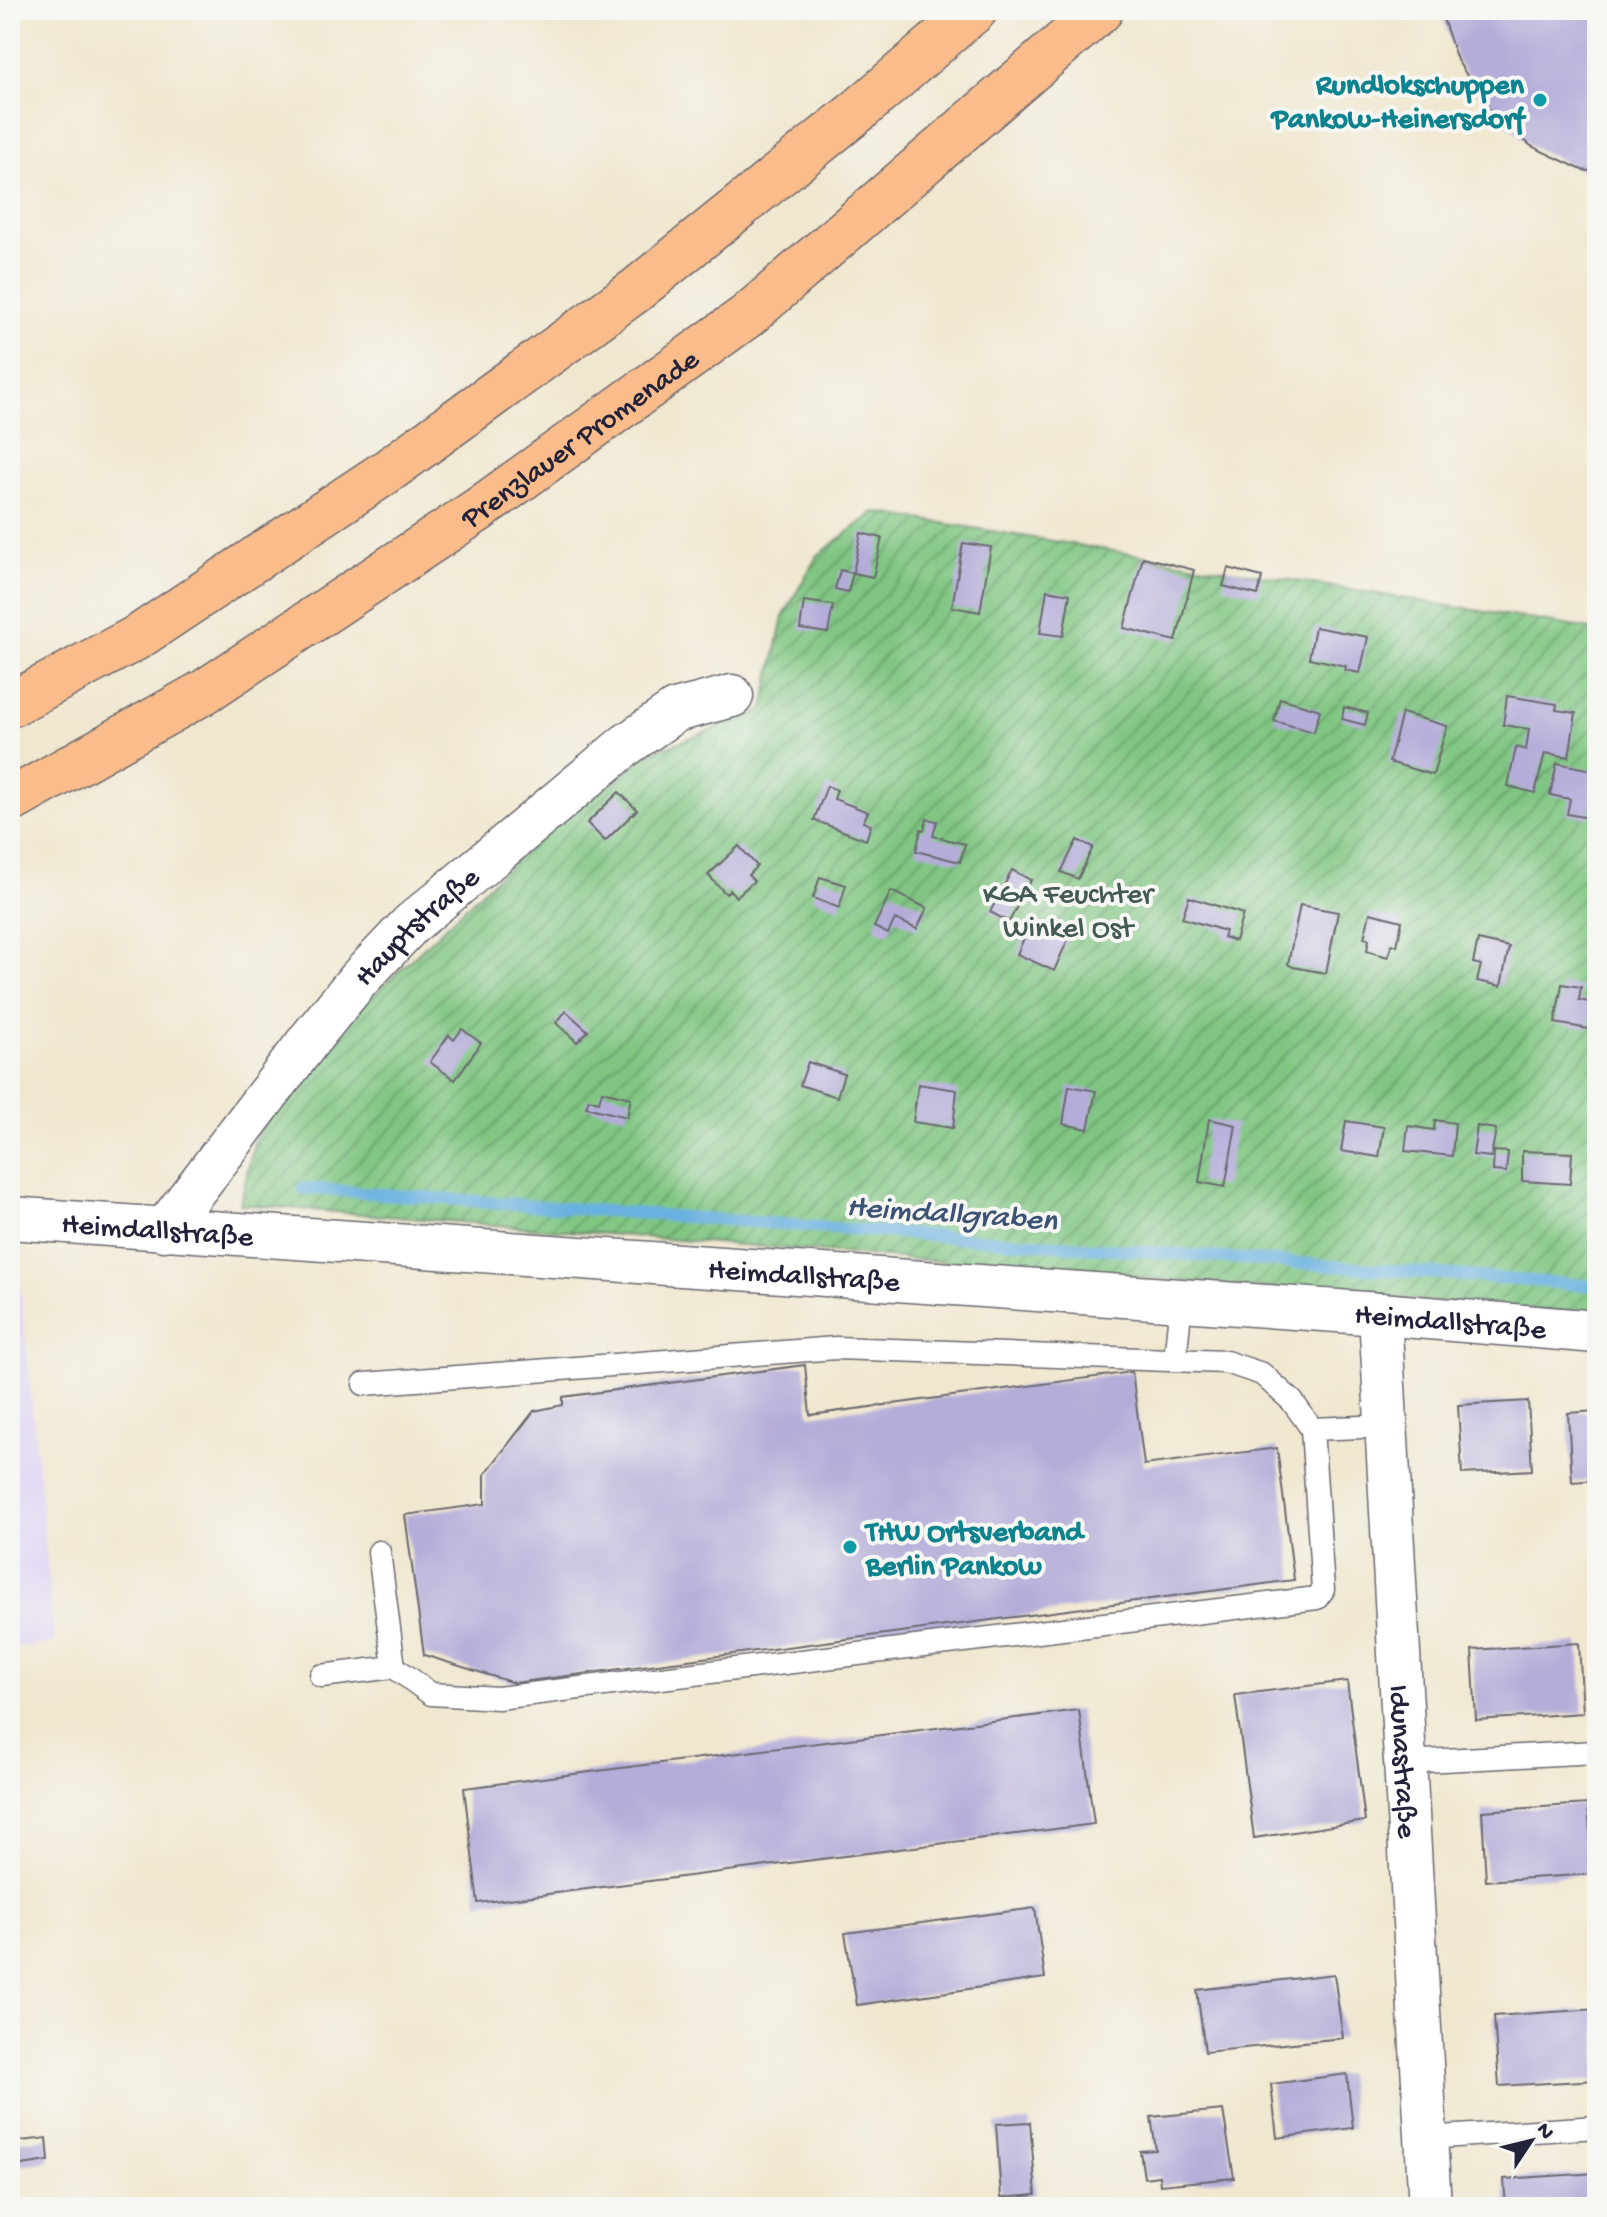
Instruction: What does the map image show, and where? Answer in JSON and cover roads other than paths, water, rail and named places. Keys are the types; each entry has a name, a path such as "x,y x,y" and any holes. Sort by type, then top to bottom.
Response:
{"main road":[{"path":"10,705 138,637 389,470 635,291 859,110 975,10"},
{"name":"Prenzlauer Promenade","path":"10,801 204,692 478,510 747,316 1101,10"}],"street":[{"name":"Hauptstraße","path":"164,1230 310,1039 358,980 411,924 626,745 675,711 732,696"},
{"name":"Heimdallstraße","path":"10,1218 1380,1314 1597,1332"},
{"name":"Idunastraße","path":"1380,1314 1430,2207"}],"lane":[{"path":"1175,1360 1181,1302"},
{"path":"321,1676 394,1667 431,1694 498,1698 1317,1598 1323,1590 1312,1429 1292,1401 1262,1374 1226,1362 836,1348 364,1384"},
{"path":"1312,1429 1386,1426"},
{"path":"379,1552 394,1667"},
{"path":"1405,1762 1597,1752"},
{"path":"1426,2138 1597,2127"}],"waterway":[{"name":"Heimdallgraben","path":"303,1188 1597,1286"}],"place":[{"name":"Rundlokschuppen Pankow-Heinersdorf","path":"1540,100"},
{"name":"THW Ortsverband Berlin Pankow","path":"850,1547"}],"park label":[{"name":"KGA Feuchter Winkel Ost","path":"1068,909"}]}
